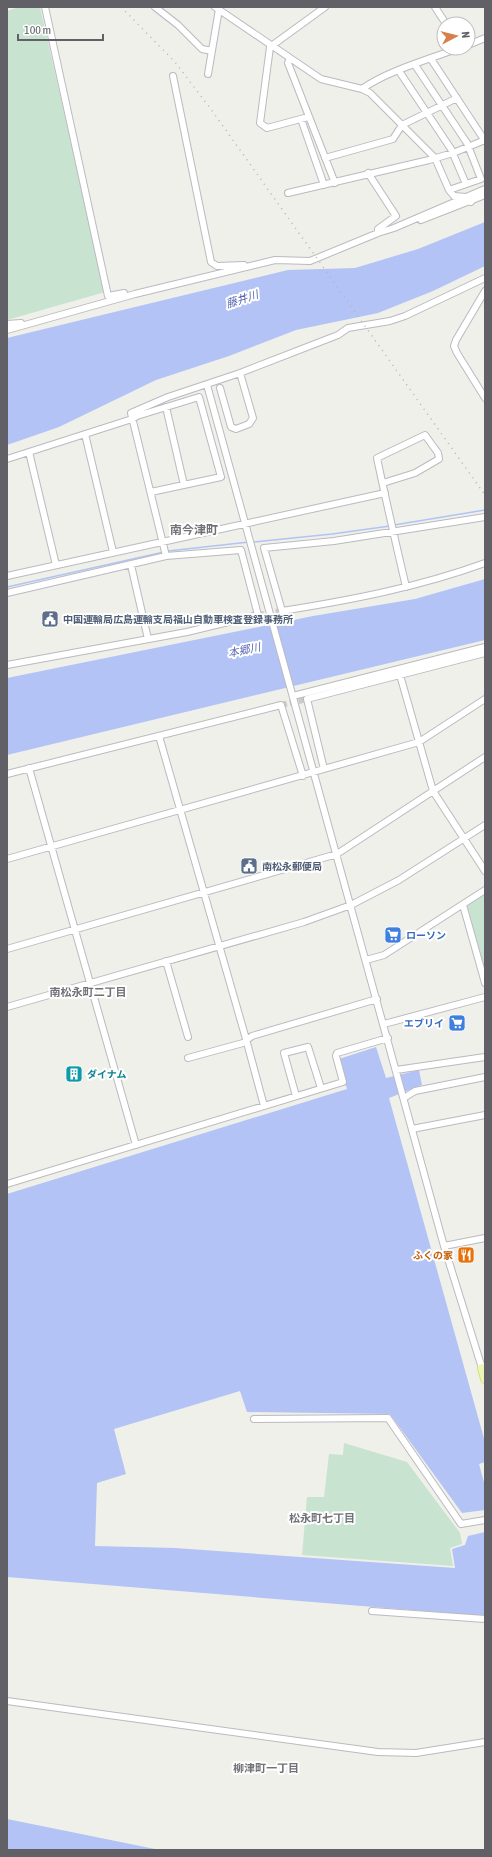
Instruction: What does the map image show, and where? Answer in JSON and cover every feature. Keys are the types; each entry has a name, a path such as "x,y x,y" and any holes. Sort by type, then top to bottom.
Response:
{"main road":[{"path":"484,1368 485,1379"}],"street":[{"path":"45,7 108,296 132,292 135,294"},
{"path":"155,7 178,25 202,50 212,51"},
{"path":"308,117 267,128 260,122 270,47 274,46 325,7"},
{"path":"434,7 440,16"},
{"path":"208,74 217,8 321,79 362,89 370,93 435,158 449,190 454,196 466,197 471,202"},
{"path":"362,89 369,84 399,71 439,56"},
{"path":"290,58 288,63 335,183"},
{"path":"288,193 435,158 485,141 431,59"},
{"path":"415,66 469,147 481,178 449,190"},
{"path":"399,71 453,153 466,184"},
{"path":"173,76 211,262 217,266 259,264"},
{"path":"325,158 393,139 402,125 457,98"},
{"path":"300,119 324,185"},
{"path":"368,173 396,216 378,229 378,233"},
{"path":"394,228 485,189"},
{"path":"7,330 135,294 275,260 310,261 378,233 433,216 471,202 485,195"},
{"path":"166,556 131,412 168,397 240,373 338,335 348,328 390,321 405,316 485,278"},
{"path":"485,291 456,340 454,346 485,398"},
{"path":"7,324 31,323"},
{"path":"220,388 231,427 236,429 249,424 253,418 240,373"},
{"path":"207,385 388,1038 444,1246 484,1368"},
{"path":"7,460 132,419 137,416 199,397 221,477 151,492"},
{"path":"166,407 184,485"},
{"path":"85,434 113,552"},
{"path":"383,483 415,473 439,459 438,453 426,434 377,458 406,587"},
{"path":"29,452 56,565"},
{"path":"7,576 113,552 164,543 245,523 385,492"},
{"path":"485,517 334,541 264,548 282,611 341,602 406,587 453,574 485,563"},
{"path":"7,593 166,556 241,550 258,615 148,639 7,665"},
{"path":"131,565 148,639"},
{"path":"293,695 485,647"},
{"path":"324,769 307,699 485,653"},
{"path":"400,675 433,791 485,871"},
{"path":"7,860 419,742 485,699"},
{"path":"7,774 281,705 303,776"},
{"path":"160,736 264,1106"},
{"path":"7,949 337,854 485,757"},
{"path":"29,768 136,1145"},
{"path":"7,1007 304,922 351,905 399,880 485,825"},
{"path":"366,960 384,955 485,890"},
{"path":"463,905 485,982"},
{"path":"166,961 188,1037"},
{"path":"384,1024 485,997"},
{"path":"188,1058 243,1043 246,1039 252,1036 377,999"},
{"path":"7,1183 343,1082 336,1056 337,1053 388,1038"},
{"path":"296,1096 284,1053 308,1047 321,1088"},
{"path":"397,1072 485,1057"},
{"path":"403,1096 415,1091 485,1077"},
{"path":"412,1129 485,1115"},
{"path":"444,1246 485,1238"},
{"path":"254,1419 388,1418 461,1524 485,1520"},
{"path":"372,1611 485,1619"},
{"path":"7,1700 378,1752 416,1753 485,1742"}],"green space":[{"path":"19,7 40,7 105,292 7,320 7,11"},
{"path":"485,893 485,974 467,905"},
{"path":"344,1443 407,1462 460,1533 462,1544 450,1548 453,1566 302,1555 307,1497 324,1497 329,1454 343,1455"}],"water":[{"name":"藤井川","path":"485,222 485,266 433,291 378,313 296,330 229,356 156,380 59,427 7,445 7,338 288,270 355,268 418,249"},
{"name":"本郷川","path":"485,579 485,640 7,755 7,678 313,616 415,599"},
{"path":"376,1047 386,1078 419,1070 422,1085 389,1098 485,1442 485,1462 479,1464 485,1486 485,1510 462,1513 390,1414 247,1412 240,1391 114,1429 126,1474 97,1483 95,1546 175,1548 455,1568 452,1549 465,1545 468,1536 485,1532 485,1616 7,1577 7,1194 347,1089 339,1059"},
{"path":"7,1819 160,1850 7,1850"}],"waterway":[{"path":"394,525 485,510"},
{"path":"253,542 332,534 390,526"},
{"path":"168,551 249,542"},
{"path":"7,587 164,552"}],"tunnel":[{"path":"258,615 282,611"},
{"path":"281,705 307,699"}],"railway":[{"path":"121,7 175,62 213,112 485,495"}],"place":[{"name":"中国運輸局広島運輸支局福山自動車検査登録事務所","path":"50,619"},
{"name":"南松永郵便局","path":"249,866"},
{"name":"ローソン","path":"393,935"},
{"name":"エブリイ","path":"457,1023"},
{"name":"ダイナム","path":"74,1074"},
{"name":"ふくの家","path":"466,1255"}],"district":[{"name":"南今津町","path":"194,530"},
{"name":"南松永町二丁目","path":"88,992"},
{"name":"松永町七丁目","path":"322,1518"},
{"name":"柳津町一丁目","path":"266,1768"}]}
